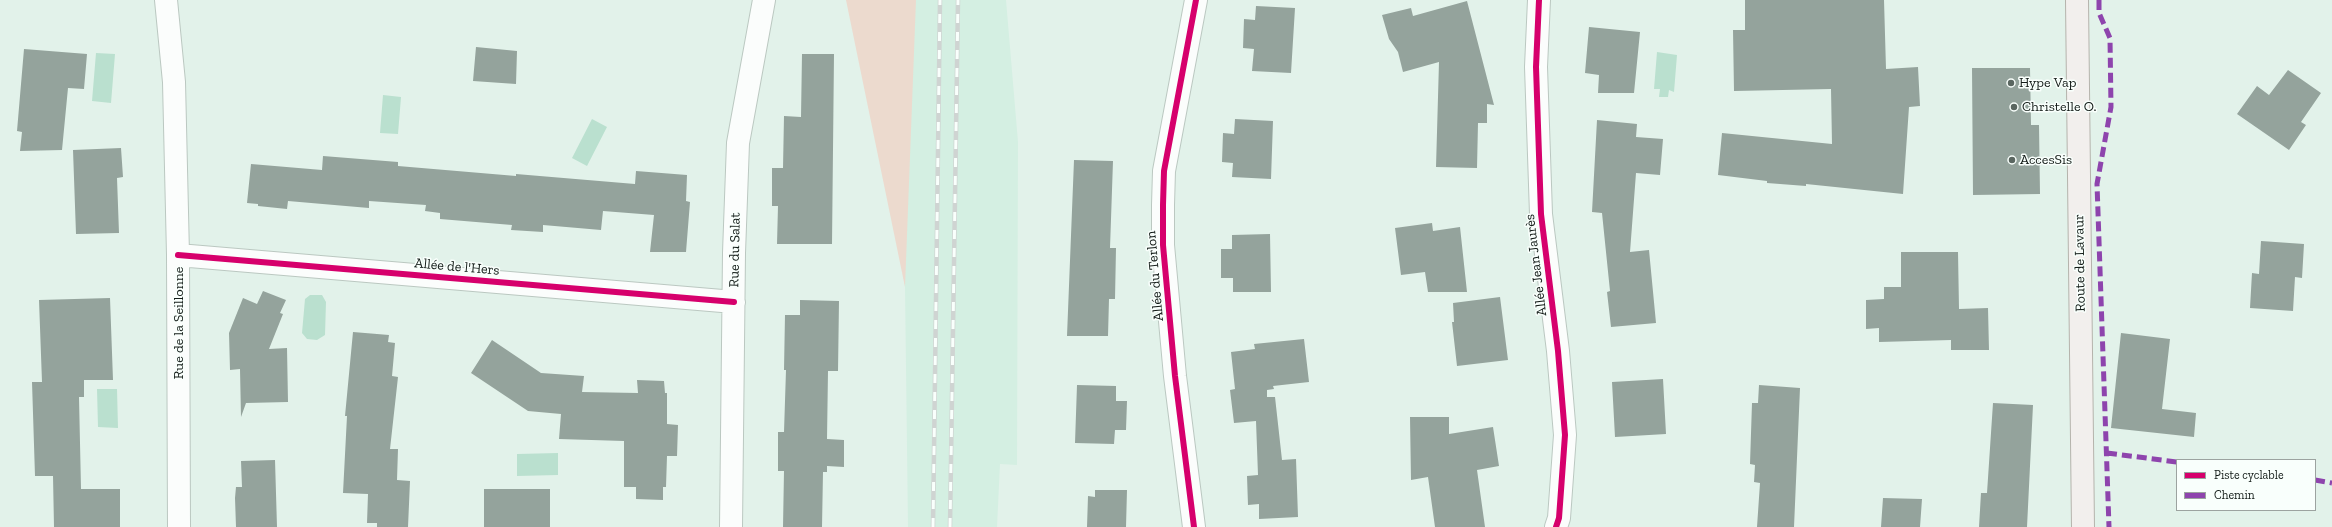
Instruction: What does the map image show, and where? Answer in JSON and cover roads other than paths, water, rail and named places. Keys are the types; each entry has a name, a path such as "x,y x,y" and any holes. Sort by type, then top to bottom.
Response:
{"main road":[{"name":"Route de Lavaur","path":"2077,0 2083,527"}],"street":[{"name":"Rue de la Seillonne","path":"166,0 174,82 178,255 179,527"},
{"name":"Rue du Salat","path":"731,527 738,143 764,0"},
{"name":"Allée du Terlon","path":"1194,527 1175,376 1163,245 1163,205 1164,171 1196,0"},
{"name":"Allée Jean Jaurès","path":"1539,0 1536,67 1541,214 1558,351 1565,435 1559,518 1556,527"},
{"name":"Allée de l'Hers","path":"178,255 734,302"}],"railway":[{"path":"933,527 940,0"},
{"path":"950,527 958,0"}],"place":[{"name":"Hype Vap","path":"2011,83"},
{"name":"Christelle O.","path":"2014,107"},
{"name":"AccesSis","path":"2012,160"}]}
